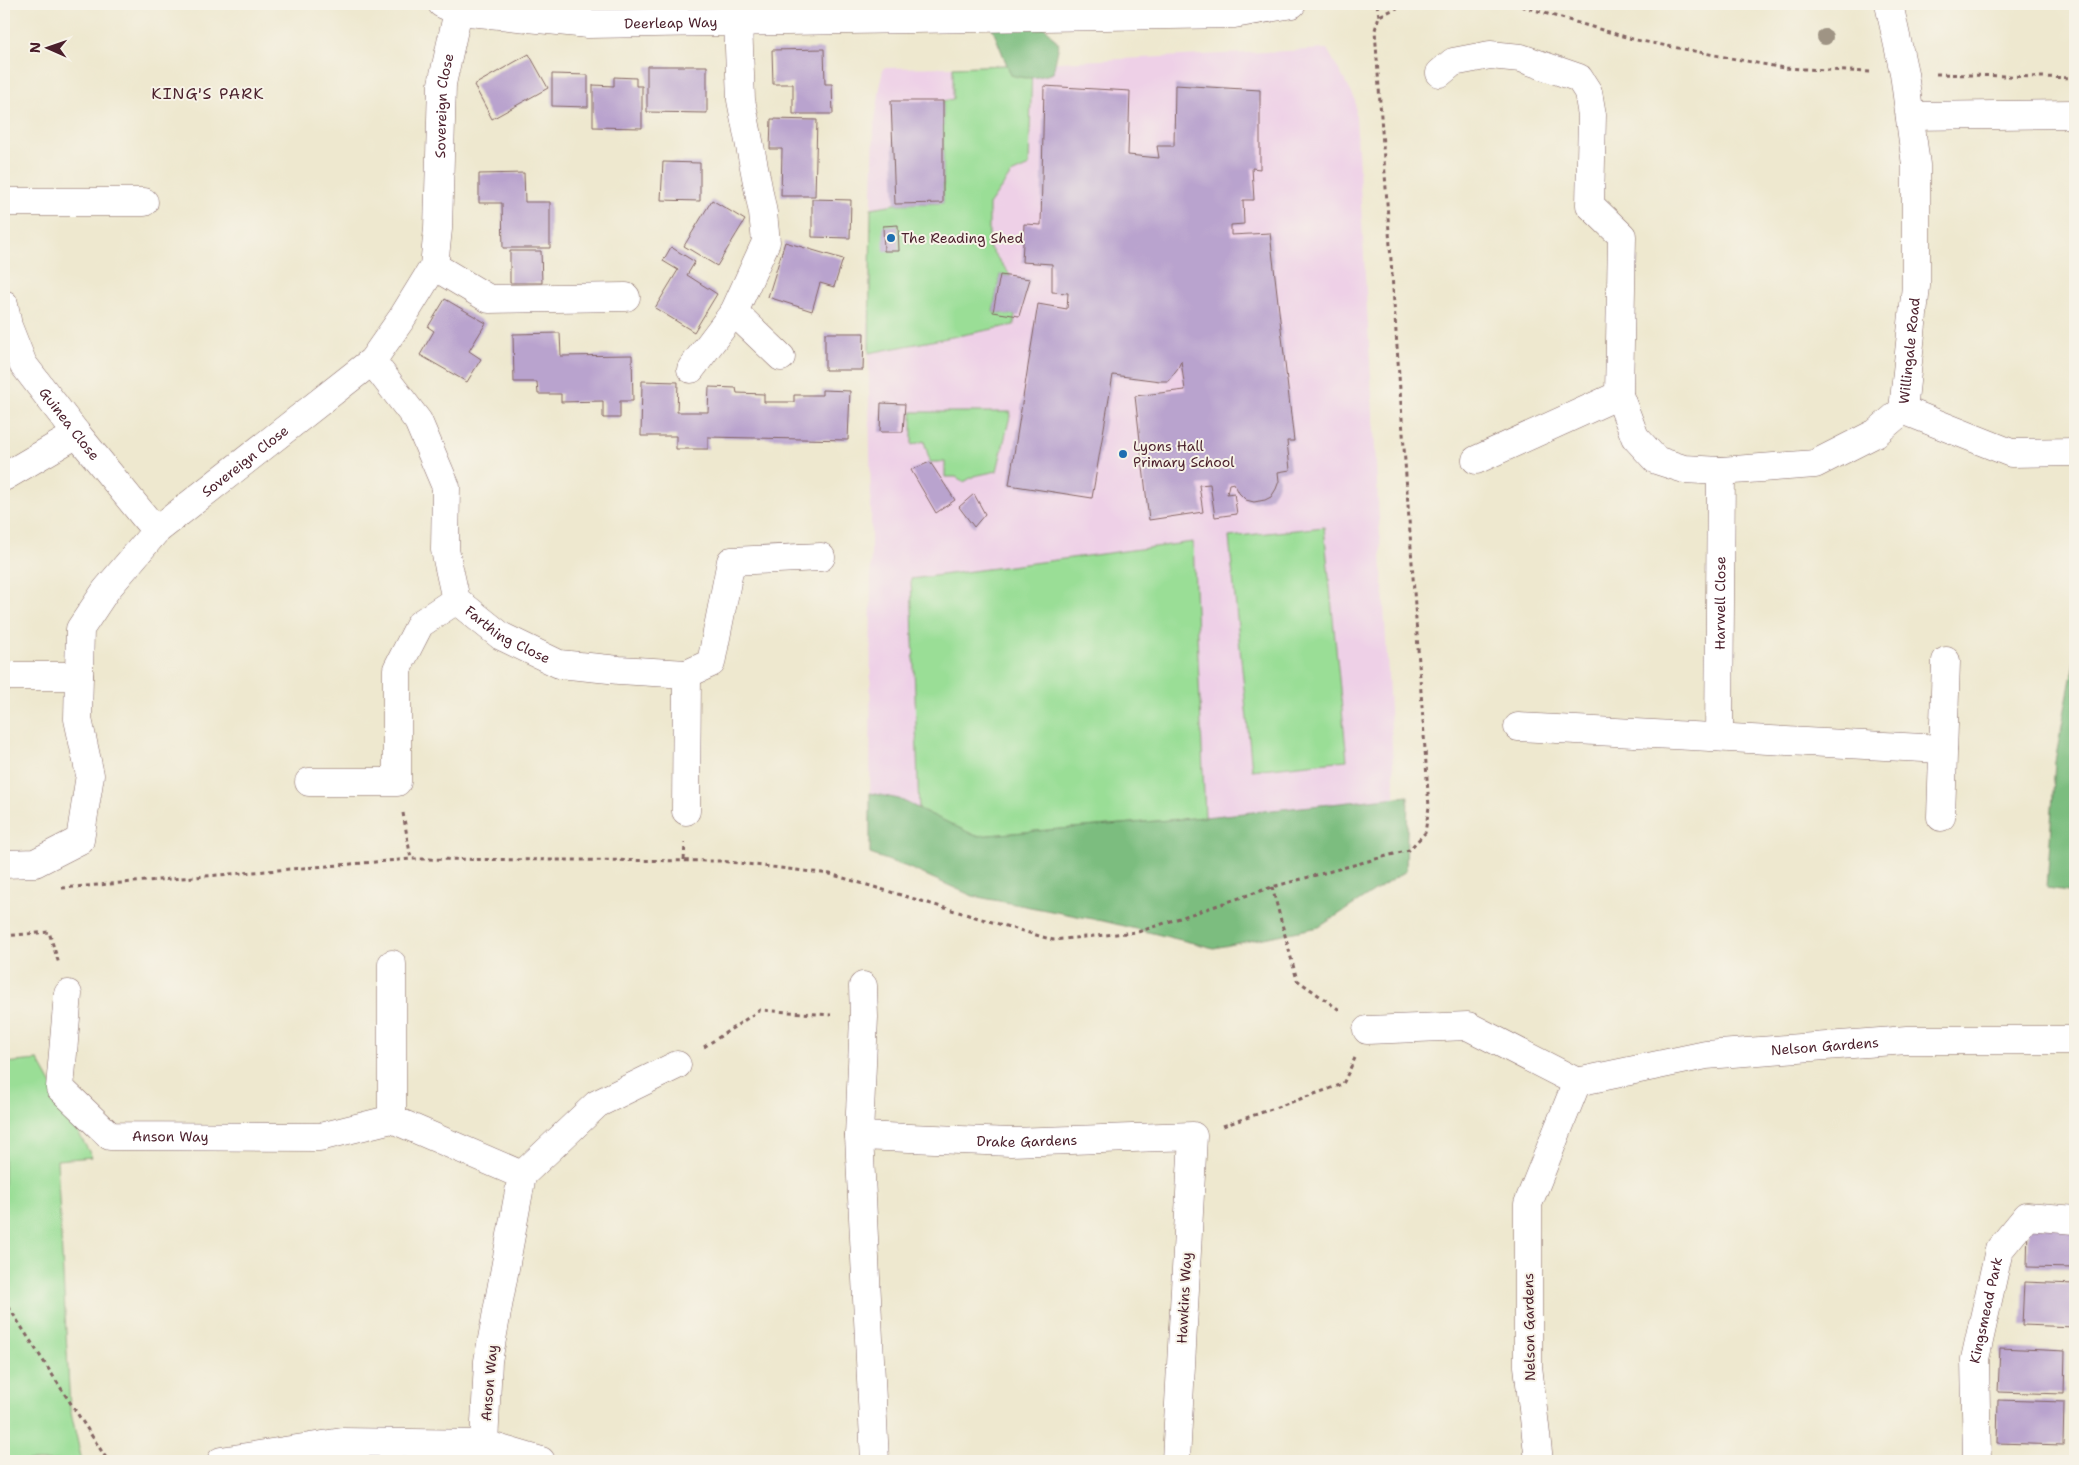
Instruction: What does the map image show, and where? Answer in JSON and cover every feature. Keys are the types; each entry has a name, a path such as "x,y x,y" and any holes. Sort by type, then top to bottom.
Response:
{"street":[{"name":"Deerleap Way","path":"450,7 588,24 1234,14 1288,4"},
{"name":"Willingale Road","path":"1440,73 1453,62 1490,54 1521,58 1579,78 1588,92 1592,115 1590,205 1622,236 1618,395 1635,437 1656,460 1684,469 1721,471 1814,464 1876,433 1903,410 1916,286 1916,165 1904,73 1889,4"},
{"name":"Sovereign Close","path":"4,864 35,863 80,840 90,775 78,719 80,629 106,590 156,532 372,360 402,318 434,266 438,229 442,84 450,7"},
{"path":"691,369 734,312 766,242 763,213 741,100 738,22"},
{"path":"1910,116 2075,114"},
{"path":"4,202 144,202"},
{"path":"434,266 489,299 626,297"},
{"name":"Guinea Close","path":"4,304 8,326 23,364 156,532"},
{"path":"734,312 780,357"},
{"name":"Farthing Close","path":"372,360 418,421 446,487 445,550 456,600 501,636 559,664 687,674"},
{"path":"1476,460 1618,395"},
{"path":"1903,410 2011,453 2075,452"},
{"path":"4,477 77,434"},
{"name":"Harwell Close","path":"1719,737 1721,471"},
{"path":"686,812 687,674 710,663 731,561 821,557"},
{"path":"310,782 397,782 397,669 420,624 456,600"},
{"path":"1941,817 1946,662"},
{"path":"4,676 79,676"},
{"path":"1518,727 1943,749"},
{"path":"392,964 392,1119 522,1175 597,1104 677,1065"},
{"path":"864,986 859,1136 875,1461"},
{"name":"Anson Way","path":"68,994 60,1088 110,1136 320,1137 392,1119"},
{"path":"1367,1030 1468,1026 1576,1082"},
{"name":"Nelson Gardens","path":"1539,1461 1528,1366 1528,1204 1576,1082 1706,1055 1907,1040 2075,1040"},
{"name":"Drake Gardens","path":"859,1136 1011,1142 1193,1136"},
{"name":"Hawkins Way","path":"1176,1461 1193,1136"},
{"name":"Anson Way","path":"484,1444 488,1361 522,1175"},
{"name":"Kingsmead Park","path":"1977,1461 1974,1359 1999,1250 2028,1216 2075,1220"},
{"path":"221,1461 342,1442 484,1444 541,1461"}],"path":[{"path":"53,889 411,859 721,861 830,874 1053,940 1138,932 1272,887 1409,850 1425,833 1429,807 1375,30 1379,16 1377,4"},
{"path":"1379,16 1406,4"},
{"path":"1514,4 1636,40 1783,68 2075,78"},
{"path":"397,782 411,859"},
{"path":"1193,1136 1343,1084 1367,1030 1297,980 1272,887"},
{"path":"4,936 49,932 68,994"},
{"path":"677,1065 760,1010 864,1017"},
{"path":"4,1300 108,1461"}],"shaded area":[{"name":"Lyons Hall Primary School","path":"1327,49 1355,99 1397,832 870,854 871,507 868,337 874,127 883,68 953,67"}],"green space":[{"path":"1032,12 1059,44 1053,73 1032,78 1016,77 1011,75 991,25"},
{"path":"1032,64 1029,166 1011,174 989,205 989,247 1011,276 1000,275 993,312 1015,315 1014,325 869,353 871,208 895,204 943,203 943,101 953,99 953,67"},
{"path":"912,412 1011,412 997,471 974,476 964,482 956,477 945,477 945,462 930,462 924,441 912,445"},
{"path":"1324,527 1347,760 1252,770 1229,537"},
{"path":"1193,542 1205,817 920,841 911,579"},
{"path":"2075,658 2075,892 2047,888 2055,761"},
{"path":"870,793 899,799 976,836 1205,817 1408,796 1406,871 1319,927 1214,948 1103,921 973,896 907,867 870,854"},
{"path":"38,1060 92,1157 57,1160 70,1408 82,1461 4,1461 4,1063"}],"building":[{"path":"824,49 825,84 832,84 833,114 793,114 793,84 773,84 772,50"},
{"path":"529,54 548,88 492,119 474,85"},
{"path":"647,66 707,66 707,113 647,112"},
{"path":"552,74 588,75 588,107 552,106"},
{"path":"614,77 636,78 636,86 642,86 642,128 593,127 593,85 614,86"},
{"path":"1175,85 1260,90 1260,169 1252,168 1254,200 1243,200 1244,224 1231,225 1231,235 1270,233 1294,441 1287,441 1290,470 1278,472 1279,481 1271,497 1254,502 1246,500 1239,493 1234,483 1229,484 1227,494 1234,493 1237,514 1215,517 1210,484 1199,485 1203,512 1149,520 1135,396 1185,390 1181,361 1168,381 1113,375 1092,498 1009,485 1038,304 1067,309 1068,293 1052,292 1052,264 1022,262 1024,224 1041,225 1044,86 1130,91 1128,155 1159,158 1157,146 1174,146"},
{"path":"891,101 943,101 943,203 895,204"},
{"path":"771,119 817,120 815,196 781,196 782,149 770,149"},
{"path":"663,162 700,163 700,201 661,200"},
{"path":"524,173 525,202 550,202 550,248 503,248 502,203 479,203 479,174"},
{"path":"812,199 851,200 850,238 812,237"},
{"path":"712,200 745,220 717,266 684,246"},
{"name":"The Reading Shed","path":"898,225 899,251 884,251 883,226"},
{"path":"785,242 843,259 834,287 820,283 812,311 768,297"},
{"path":"671,247 695,262 687,275 717,294 694,332 655,308 678,270 663,261"},
{"path":"510,251 541,251 542,283 510,283"},
{"path":"1000,275 1030,279 1019,316 993,312"},
{"path":"445,299 486,323 469,351 481,359 467,382 420,355 434,331 428,327"},
{"path":"560,333 561,356 632,355 633,401 620,401 620,418 603,418 603,401 561,402 561,394 538,394 537,382 514,382 513,334"},
{"path":"825,333 864,333 863,370 825,370"},
{"path":"642,381 678,382 677,412 708,412 709,387 736,388 737,393 764,394 764,402 794,402 794,395 822,395 822,390 850,391 848,440 708,437 708,449 676,449 676,436 641,436"},
{"path":"881,403 905,404 903,432 880,432"},
{"path":"930,462 955,500 936,513 911,470"},
{"path":"974,494 985,514 974,527 959,507"},
{"path":"2028,1223 2075,1225 2075,1268 2027,1267"},
{"path":"2024,1282 2075,1284 2075,1327 2022,1325"},
{"path":"2000,1348 2065,1351 2064,1394 1998,1392"},
{"path":"1998,1400 2064,1402 2063,1445 1997,1443"}],"place":[{"name":"The Reading Shed","path":"891,238"},
{"name":"Lyons Hall Primary School","path":"1123,454"}],"district":[{"name":"KING'S PARK","path":"208,93"}]}
